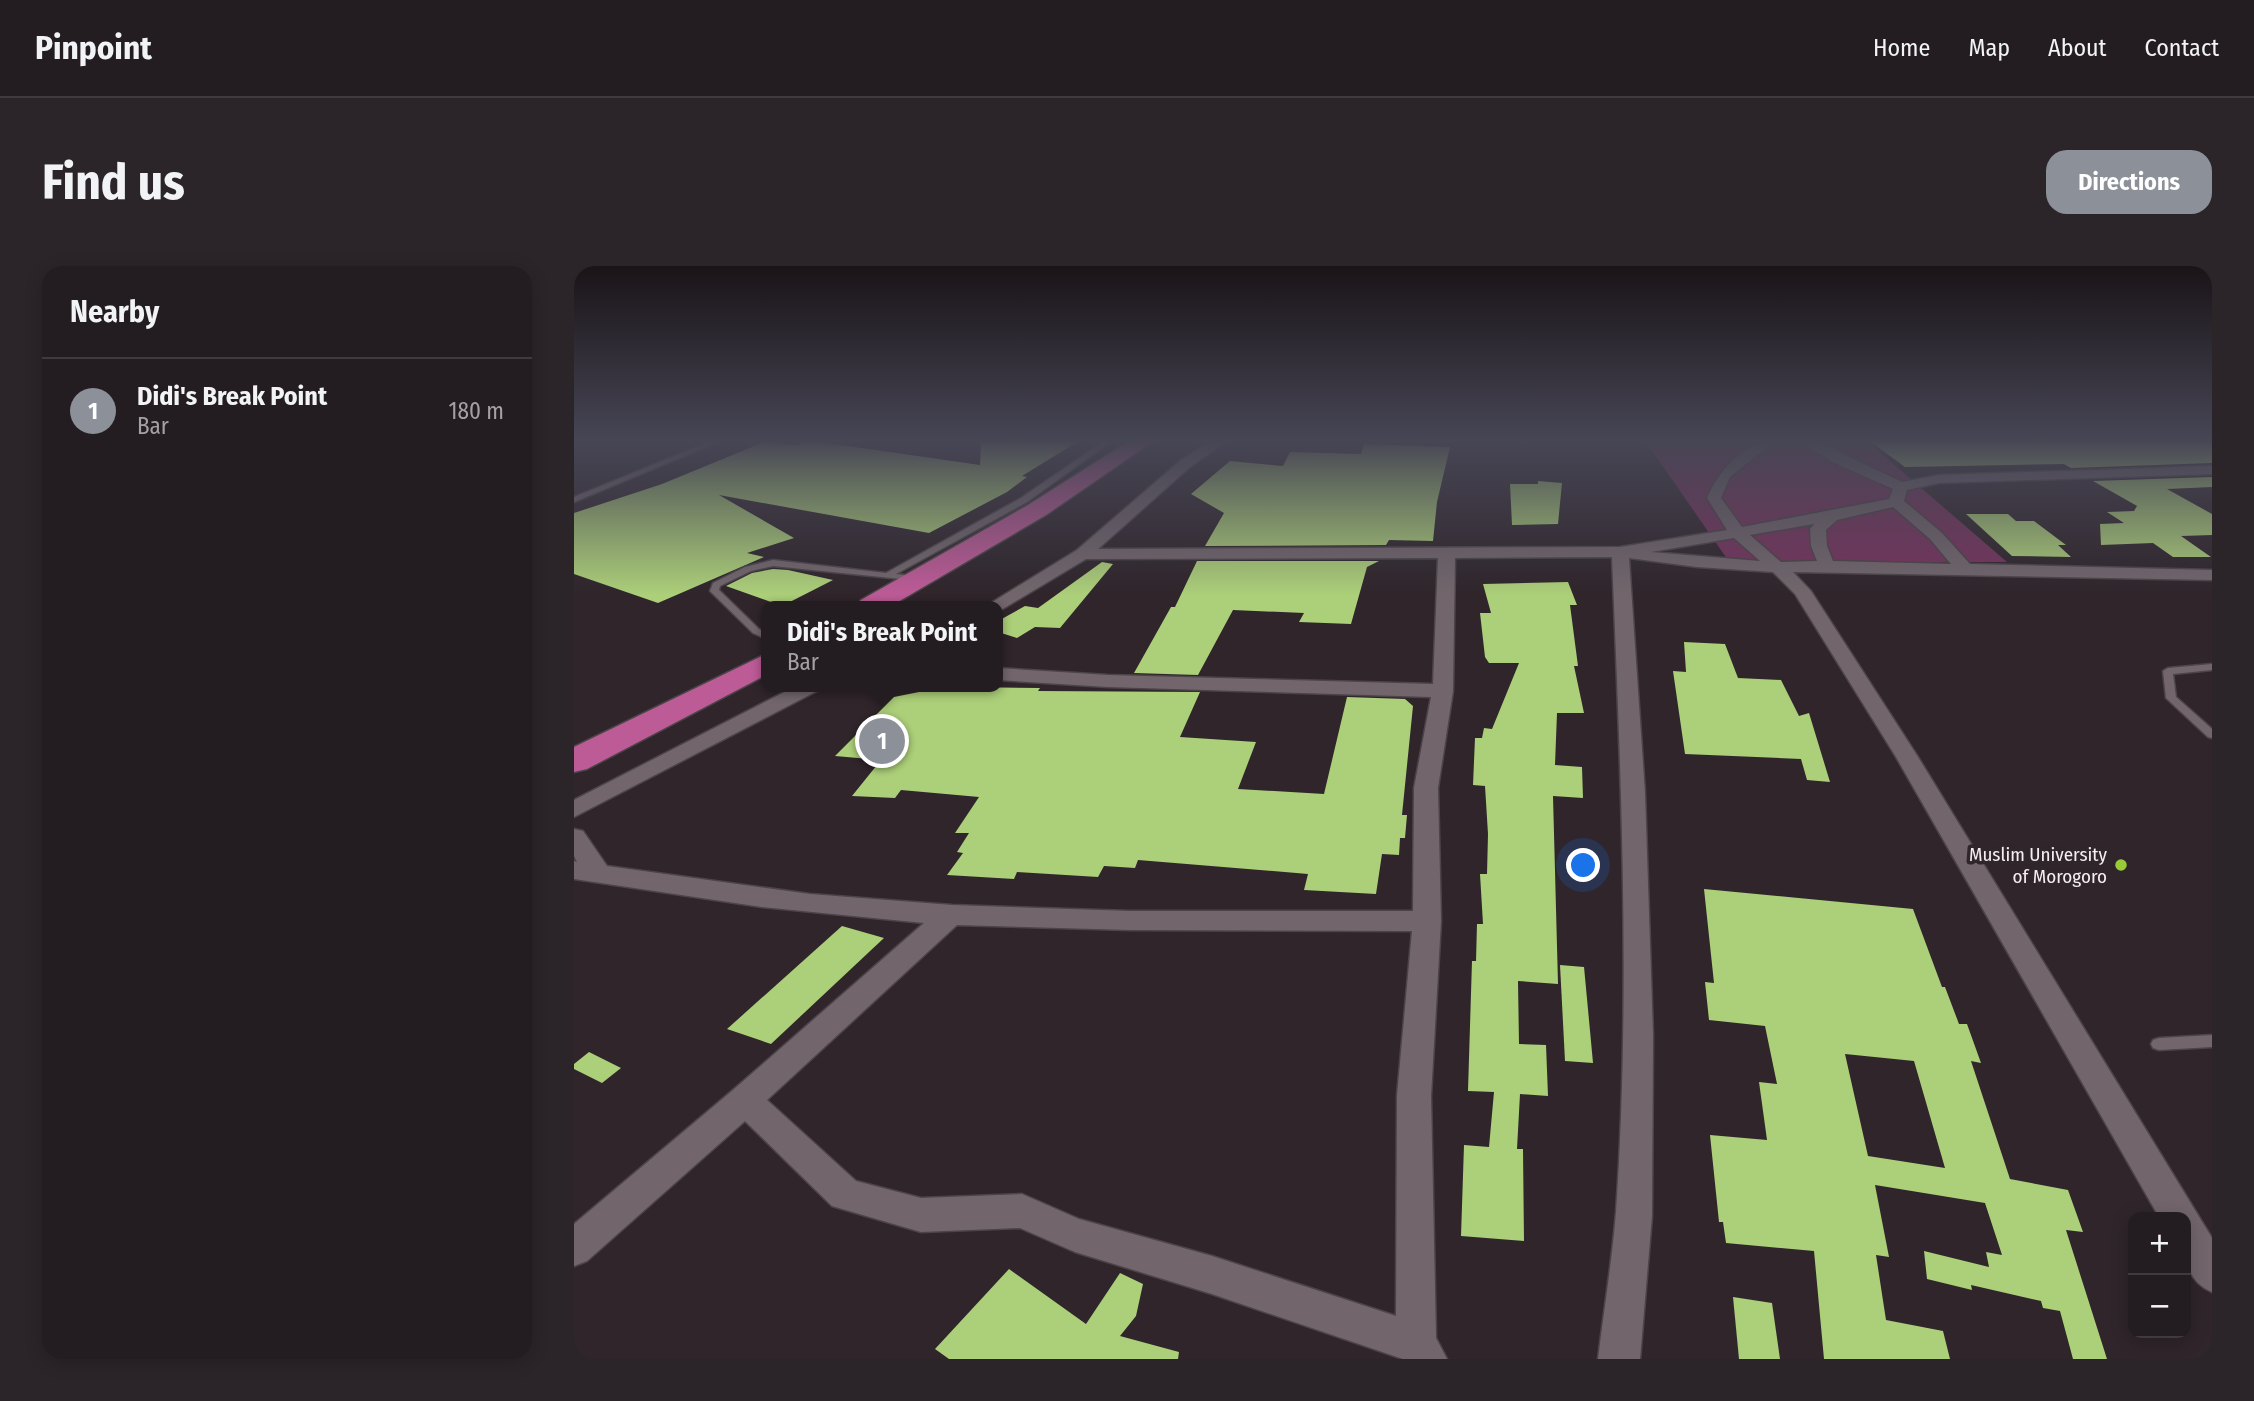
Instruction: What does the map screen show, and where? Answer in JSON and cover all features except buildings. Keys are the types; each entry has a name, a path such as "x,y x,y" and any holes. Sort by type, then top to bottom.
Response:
{"highway":[{"path":"880,601 1063,493"},
{"path":"574,761 761,666"}],"street":[{"path":"1003,602 1083,554 1152,493"},
{"path":"1716,493 1714,498 1734,531 1782,568 1802,591 1907,757 2176,1212"},
{"path":"1620,552 1734,531 1830,519 1899,494 1965,569"},
{"path":"1827,566 1819,546 1818,529 1830,519"},
{"path":"1083,554 1620,552 1693,564 1782,568 1827,566 2212,575"},
{"path":"1619,1359 1635,1198 1636,925 1633,776 1620,552"},
{"path":"745,1100 845,1194 920,1215 1022,1211 1075,1235 1212,1275 1421,1351 1414,1096 1427,921 1426,788 1443,691 1447,553"},
{"path":"1003,674 1108,681 1443,691"},
{"path":"574,810 636,774 800,692"},
{"path":"574,837 586,872 691,890 950,915 1164,921 1427,921"},
{"path":"574,1248 745,1100 950,915"},
{"path":"2191,1237 2212,1273"}],"lane":[{"path":"574,500 591,493"},
{"path":"888,575 1034,493"},
{"path":"761,634 714,591 716,585 748,569 773,563 919,580"},
{"path":"2212,667 2168,671 2171,698 2212,736"},
{"path":"2159,1044 2212,1041"}],"shaded area":[{"path":"1681,493 1927,493 2007,562 1730,563"}],"place":[{"name":"Didi's Break Point","path":"882,741"},
{"name":"Muslim University of Morogoro","path":"2121,865"}]}
